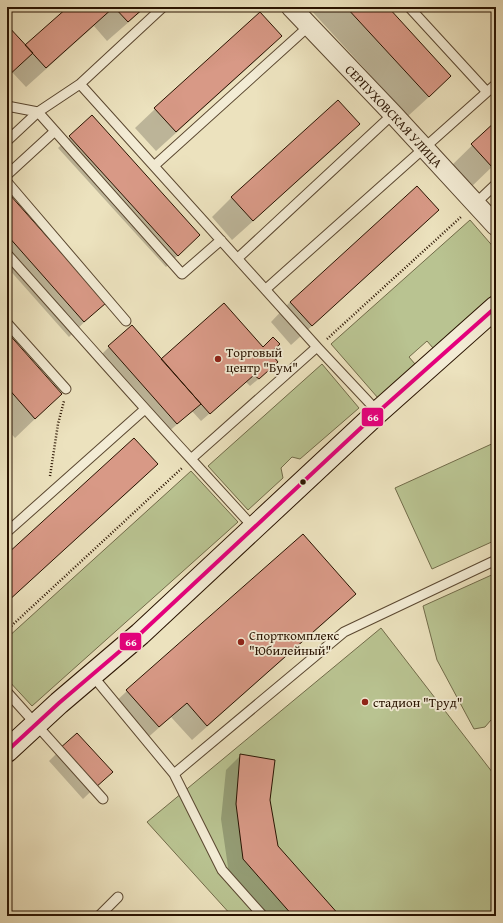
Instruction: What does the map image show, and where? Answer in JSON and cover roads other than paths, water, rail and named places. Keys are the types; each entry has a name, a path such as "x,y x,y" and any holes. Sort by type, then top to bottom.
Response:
{"main road":[{"path":"7,751 37,725 59,703 140,634 378,412 496,307"}],"street":[{"name":"СЕРПУХОВСКАЯ УЛИЦА","path":"291,7 393,114 496,226"}],"lane":[{"path":"7,141 38,112 80,84 163,7"},
{"path":"410,7 487,92"},
{"path":"154,166 309,26"},
{"path":"80,84 317,347 378,412"},
{"path":"266,289 496,84"},
{"path":"7,106 38,112 182,274 221,240"},
{"path":"238,258 393,114"},
{"path":"7,175 55,131"},
{"path":"7,182 126,322"},
{"path":"476,204 496,184"},
{"path":"7,254 145,409 254,528"},
{"path":"7,323 66,388"},
{"path":"191,459 317,347"},
{"path":"7,532 145,409"},
{"path":"174,774 344,632 496,560"},
{"path":"92,675 174,774 222,870 263,916"},
{"path":"7,692 103,799"},
{"path":"99,916 118,897"}],"place":[{"name":"Торговый центр \"Бум\"","path":"218,359"},
{"name":"Спорткомплекс \"Юбилейный\"","path":"241,642"},
{"name":"стадион \"Труд\"","path":"365,702"}]}
